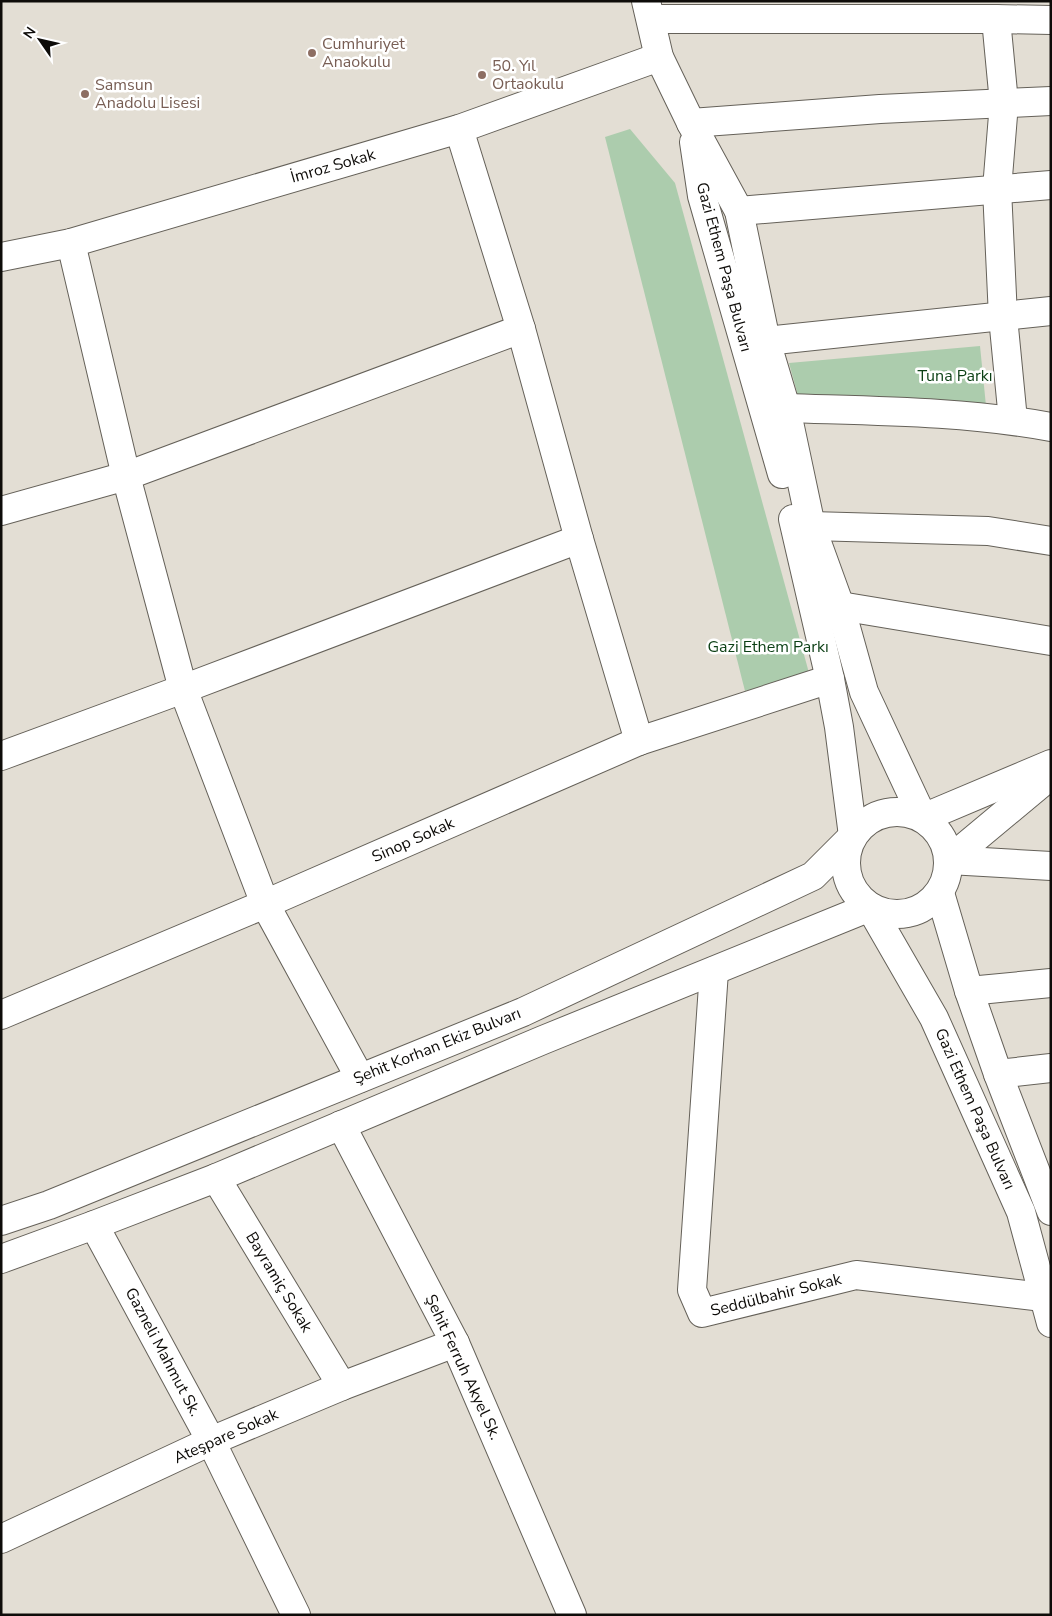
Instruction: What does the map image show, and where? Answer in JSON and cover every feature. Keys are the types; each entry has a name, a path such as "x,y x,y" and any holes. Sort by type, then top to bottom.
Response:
{"street":[{"path":"1051,20 648,10 659,57 691,123 880,109 1051,101"},
{"path":"996,19 1004,103 998,188 1003,317 1013,420"},
{"name":"İmroz Sokak","path":"1,257 71,243 459,129 659,57"},
{"name":"Gazi Ethem Paşa Bulvarı","path":"691,123 739,211 766,341 786,408 811,526 840,606 864,692 923,818"},
{"name":"Gazi Ethem Paşa Bulvarı","path":"691,123 702,196 778,456 830,678 840,727 853,836"},
{"path":"459,129 521,329 579,539 638,741"},
{"path":"739,211 1051,185"},
{"path":"71,243 126,476 183,689 265,904 360,1078"},
{"path":"766,341 1051,312"},
{"path":"1,511 126,476 521,329"},
{"path":"786,408 923,412 1013,420 1051,427"},
{"path":"811,526 988,531 1051,541"},
{"path":"1,756 579,539"},
{"path":"840,606 1051,641"},
{"name":"Sinop Sokak","path":"1,1014 265,904 638,741 830,678"},
{"path":"923,818 1049,776"},
{"path":"949,860 1049,776"},
{"path":"892,812 908,813 923,818 936,829 945,843 949,860 947,877 940,893 929,904 915,912 900,915 884,913 870,908 858,897 849,883 847,875 847,851 853,836 863,824 877,816 892,812"},
{"name":"Şehit Korhan Ekiz Bulvarı","path":"1,1221 49,1204 523,1012 813,876 853,836"},
{"path":"949,860 1051,866"},
{"name":"Gazi Ethem Paşa Bulvarı","path":"940,893 969,991 998,1074 1051,1211"},
{"name":"Gazi Ethem Paşa Bulvarı","path":"870,908 934,1018 1021,1212 1051,1323"},
{"name":"Şehit Korhan Ekiz Bulvarı","path":"1,1259 216,1178 543,1040 870,908"},
{"name":"Seddülbahir Sokak","path":"714,971 692,1290 702,1313 856,1275 1043,1298"},
{"path":"969,991 1051,983"},
{"path":"998,1074 1051,1068"},
{"name":"Şehit Ferruh Akyel Sk.","path":"340,1125 456,1343 572,1615"},
{"name":"Bayramiç Sokak","path":"216,1178 342,1386"},
{"name":"Gazneli Mahmut Sk.","path":"94,1225 211,1441 296,1615"},
{"name":"Ateşpare Sokak","path":"1,1539 211,1441 342,1386 456,1343"}],"green space":[{"name":"Gazi Ethem Parkı","path":"630,129 675,183 809,673 745,691 605,137"},
{"name":"Tuna Parkı","path":"980,346 986,406 798,396 789,363"}],"place":[{"name":"Cumhuriyet Anaokulu","path":"312,53"},
{"name":"50. Yıl Ortaokulu","path":"482,75"},
{"name":"Samsun Anadolu Lisesi","path":"85,94"}]}
